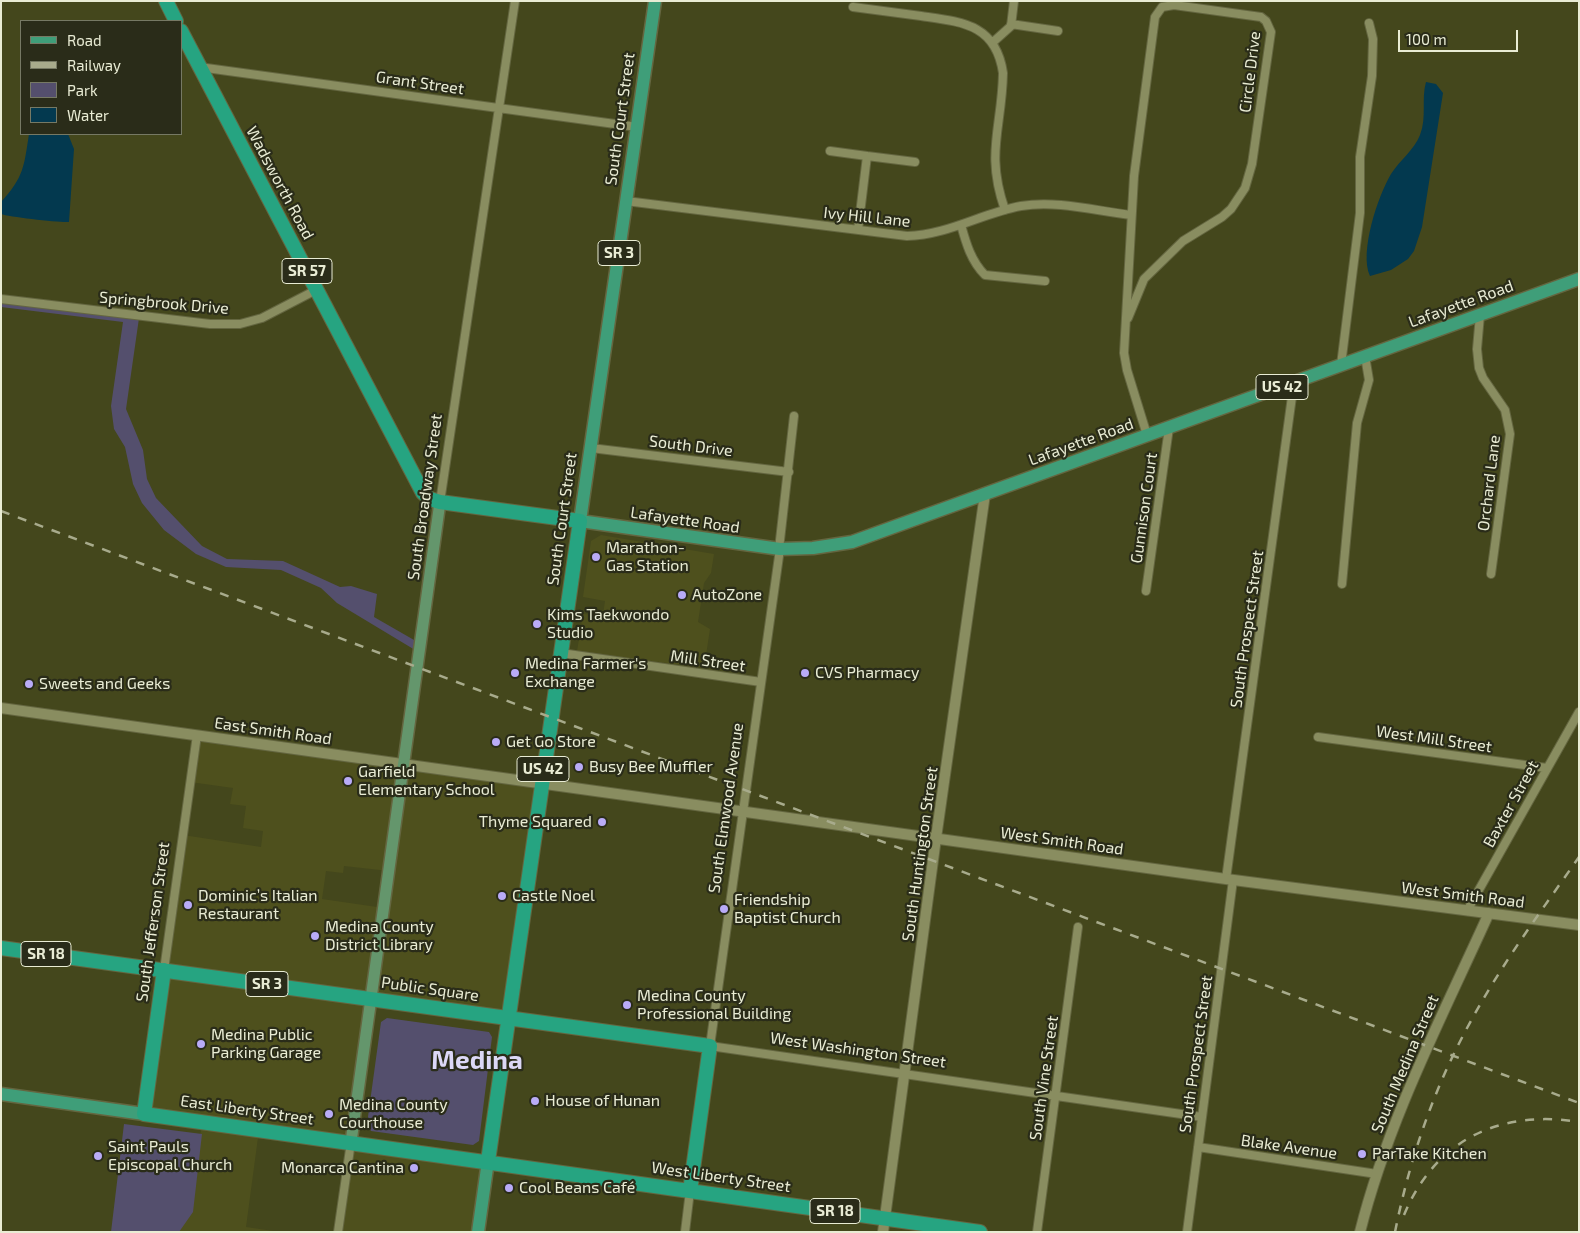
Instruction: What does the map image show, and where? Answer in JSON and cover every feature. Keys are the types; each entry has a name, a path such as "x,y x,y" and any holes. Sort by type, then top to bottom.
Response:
{"highway":[{"path":"166,1 176,20"},
{"name":"Wadsworth Road","path":"182,33 423,493 430,499 440,502"},
{"path":"440,502 580,521"},
{"name":"South Court Street","path":"488,1161 580,521"},
{"name":"SR 18","path":"1,948 164,970"},
{"name":"SR 3","path":"164,970 371,998"},
{"name":"South Jefferson Street","path":"144,1114 164,970"},
{"name":"Public Square","path":"371,998 508,1018"},
{"name":"West Washington Street","path":"508,1018 710,1046"},
{"name":"South Elmwood Avenue","path":"690,1191 710,1046"},
{"name":"East Liberty Street","path":"144,1114 488,1161"},
{"name":"West Liberty Street","path":"488,1161 690,1191 884,1225 980,1232"}],"main road":[{"name":"South Court Street","path":"580,521 655,1"},
{"name":"Lafayette Road","path":"580,521 780,549 813,548 852,542 1579,279"},
{"name":"South Broadway Street","path":"371,998 440,502"},
{"name":"Public Square","path":"351,1142 371,998"},
{"name":"East Liberty Street","path":"1,1094 144,1114"},
{"name":"US 42","path":"478,1232 488,1161"}],"street":[{"name":"South Broadway Street","path":"440,502 515,1"},
{"path":"992,43 1011,24 1014,1"},
{"name":"Circle Drive","path":"1128,318 1144,279 1183,241 1222,217 1231,209 1245,188 1252,164 1271,32 1270,26 1261,17 1189,4 1167,5 1158,11 1155,17 1134,176 1125,362 1147,435"},
{"path":"853,7 961,22 979,30 992,43 999,53 1003,73 994,144 994,172 1005,210"},
{"path":"1341,365 1360,214 1360,157 1372,76 1373,39 1369,23"},
{"path":"1011,24 1058,31"},
{"name":"Grant Street","path":"199,67 637,127"},
{"path":"830,151 915,162"},
{"path":"858,230 867,156"},
{"name":"Ivy Hill Lane","path":"626,201 858,230 922,236 1005,210 1045,204 1131,215"},
{"path":"961,225 968,249 978,268 985,275 1046,281"},
{"name":"Springbrook Drive","path":"1,299 201,323 240,324 262,318 316,290"},
{"name":"Orchard Lane","path":"1480,315 1477,349 1479,368 1483,378 1505,410 1510,434 1491,574"},
{"path":"1342,584 1357,423 1369,380 1366,356"},
{"name":"South Prospect Street","path":"1187,1232 1294,382"},
{"name":"South Elmwood Avenue","path":"710,1046 780,549 794,416"},
{"name":"Gunnison Court","path":"1146,591 1170,428"},
{"name":"South Drive","path":"591,448 789,472"},
{"name":"South Huntington Street","path":"884,1225 936,838 986,494"},
{"name":"Mill Street","path":"561,653 762,682"},
{"name":"East Smith Road","path":"1,708 541,783"},
{"name":"Baxter Street","path":"1467,911 1579,712"},
{"name":"South Jefferson Street","path":"164,970 197,735"},
{"name":"West Mill Street","path":"1318,737 1547,768"},
{"name":"West Smith Road","path":"541,783 1230,879 1467,911 1577,923"},
{"name":"South Medina Street","path":"1360,1232 1377,1174 1416,1072 1489,913"},
{"name":"South Vine Street","path":"1037,1232 1078,927"},
{"name":"West Washington Street","path":"710,1046 1202,1117"},
{"path":"338,1232 351,1142"},
{"name":"Blake Avenue","path":"1198,1147 1377,1174"},
{"path":"685,1232 690,1191"}],"shaded area":[{"path":"601,535 714,554 711,573 704,583 698,622 710,629 704,668 577,651 583,614 603,615 605,601 583,597 591,541"},
{"path":"197,735 541,783 508,1017 371,998 351,1142 259,1130 246,1227 280,1232 178,1232 203,1122 144,1114 183,835 261,847 263,831 243,828 246,806 230,804 233,788 190,782","holes":["344,866 389,871 384,908 322,899 326,871 343,873"]},
{"path":"351,1142 488,1161 478,1232 338,1232"}],"green space":[{"path":"1,301 139,318 126,409 143,450 147,479 156,498 202,546 227,559 283,561 340,587 351,586 377,594 374,617 421,644 420,653 337,603 321,588 281,570 226,567 196,554 164,530 142,503 133,484 125,447 114,429 111,406 123,322 1,307"},
{"path":"387,1018 489,1032 492,1037 479,1141 473,1145 371,1131 367,1124 381,1022"},
{"path":"124,1124 202,1134 193,1212 179,1232 111,1232"}],"water":[{"path":"1426,82 1436,84 1443,93 1422,227 1414,251 1408,259 1391,270 1370,276 1367,266 1368,239 1376,210 1391,174 1420,135 1423,122"},
{"path":"29,135 68,135 74,149 69,222 35,220 1,214 1,202 19,178 26,155"}],"railway":[{"path":"1,511 1579,1103"},
{"path":"1395,1232 1416,1149 1446,1070 1484,998 1579,857"},
{"path":"1404,1215 1417,1189 1433,1167 1452,1149 1474,1136 1497,1126 1523,1120 1550,1119 1579,1122"}],"place":[{"name":"Marathon- Gas Station","path":"596,557"},
{"name":"AutoZone","path":"682,595"},
{"name":"Kims Taekwondo Studio","path":"537,624"},
{"name":"Medina Farmer's Exchange","path":"515,673"},
{"name":"CVS Pharmacy","path":"805,673"},
{"name":"Sweets and Geeks","path":"29,684"},
{"name":"Get Go Store","path":"496,742"},
{"name":"Busy Bee Muffler","path":"579,767"},
{"name":"Garfield Elementary School","path":"348,781"},
{"name":"Thyme Squared","path":"602,822"},
{"name":"Castle Noel","path":"502,896"},
{"name":"Dominic’s Italian Restaurant","path":"188,905"},
{"name":"Friendship Baptist Church","path":"724,909"},
{"name":"Medina County District Library","path":"315,936"},
{"name":"Medina County Professional Building","path":"627,1005"},
{"name":"Medina Public Parking Garage","path":"201,1044"},
{"name":"House of Hunan","path":"535,1101"},
{"name":"Medina County Courthouse","path":"329,1114"},
{"name":"ParTake Kitchen","path":"1362,1154"},
{"name":"Saint Pauls Episcopal Church","path":"98,1156"},
{"name":"Monarca Cantina","path":"414,1168"},
{"name":"Cool Beans Café","path":"509,1188"}],"district":[{"name":"Medina","path":"477,1060"}]}
